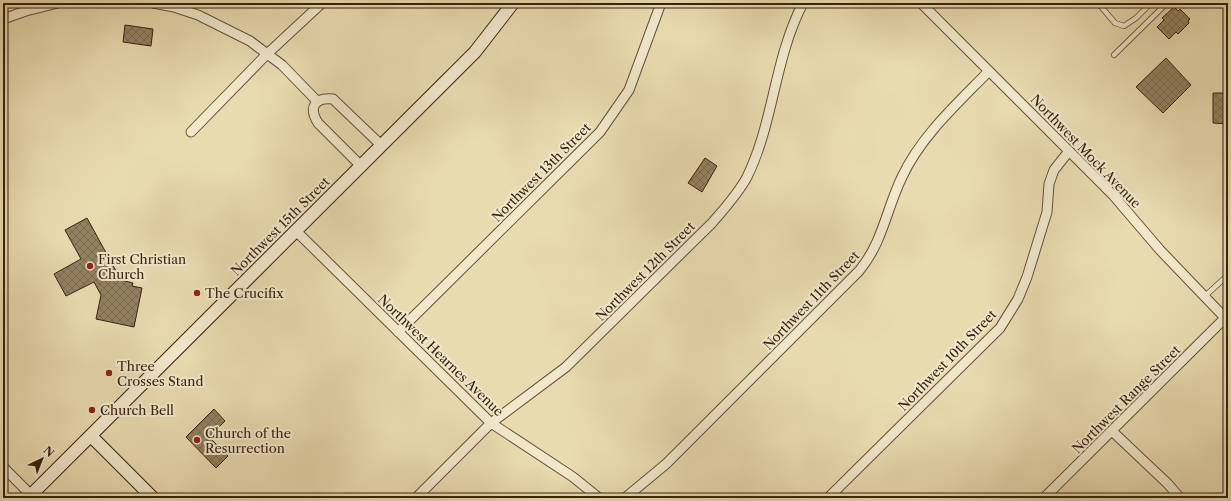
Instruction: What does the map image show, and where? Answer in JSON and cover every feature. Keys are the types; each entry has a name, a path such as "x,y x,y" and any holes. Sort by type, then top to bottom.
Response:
{"street":[{"path":"3,18 58,3"},
{"path":"153,3 174,7 198,15 250,41 266,55 282,65 317,101"},
{"path":"191,132 266,55 322,3"},
{"name":"Northwest 15th Street","path":"30,496 296,231 360,165 475,52 513,3"},
{"name":"Northwest 13th Street","path":"398,332 600,132 629,90 662,3"},
{"name":"Northwest 12th Street","path":"416,498 491,423 566,367 712,223 742,186 755,158 761,139 783,49 793,22 803,3"},
{"name":"Northwest Mock Avenue","path":"921,3 1113,195 1160,250 1227,320"},
{"name":"Northwest 11th Street","path":"625,498 666,464 859,271 870,258 887,220 902,177 915,152 927,136 988,71"},
{"path":"360,165 318,123 314,117 314,107 317,101 322,98 333,99 381,145"},
{"name":"Northwest 10th Street","path":"828,498 1000,328 1018,299 1027,277 1047,212 1049,184 1054,170 1069,151"},
{"name":"Northwest Hearnes Avenue","path":"296,231 491,423 573,477 598,498"},
{"name":"Northwest Range Street","path":"1044,498 1227,320"},
{"path":"1112,431 1168,484 1180,498"},
{"path":"91,436 153,498"},
{"path":"3,467 30,496"}],"lane":[{"path":"1098,3 1115,23 1124,26 1136,18 1151,3"},
{"path":"1114,55 1167,3"},
{"path":"1204,297 1228,275"}],"building":[{"path":"1174,7 1178,11 1180,9 1190,19 1188,21 1189,23 1178,34 1176,32 1169,39 1157,27 1164,20 1162,18"},
{"path":"125,25 153,29 151,46 123,42"},
{"path":"1166,58 1191,85 1163,113 1136,87"},
{"path":"1213,93 1228,93 1228,124 1213,123"},
{"path":"705,158 717,166 702,192 688,183"},
{"name":"First Christian Church","path":"87,218 121,280 133,283 132,286 142,288 134,327 96,319 101,295 94,282 66,296 54,274 81,259 65,230"},
{"name":"Church of the Resurrection","path":"214,409 225,421 209,437 228,456 216,468 186,437"}],"place":[{"name":"First Christian Church","path":"90,266"},
{"name":"The Crucifix","path":"197,293"},
{"name":"Three Crosses Stand","path":"109,373"},
{"name":"Church Bell","path":"92,410"},
{"name":"Church of the Resurrection","path":"197,440"}]}
